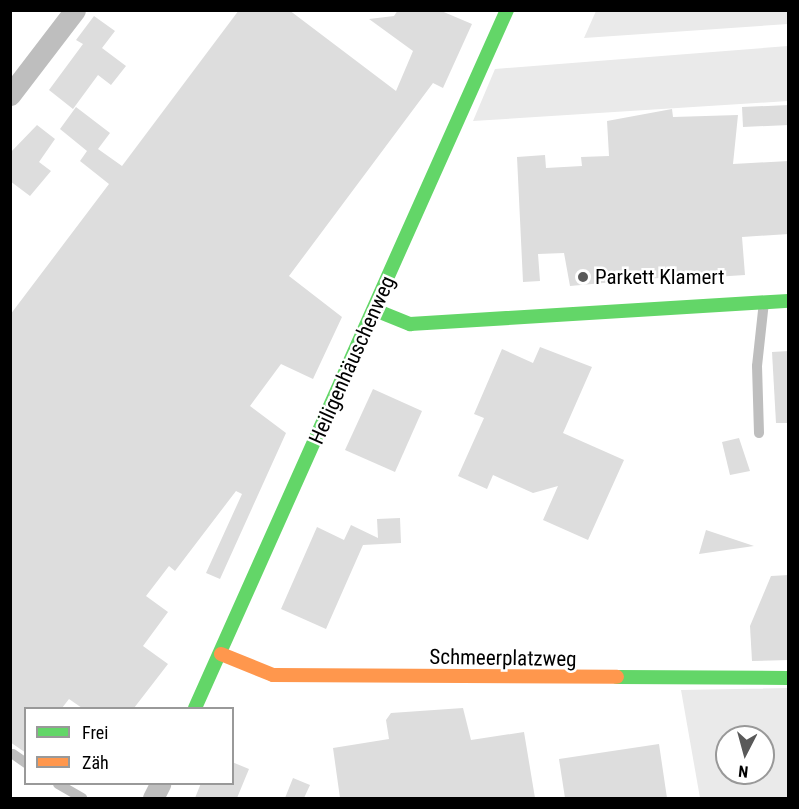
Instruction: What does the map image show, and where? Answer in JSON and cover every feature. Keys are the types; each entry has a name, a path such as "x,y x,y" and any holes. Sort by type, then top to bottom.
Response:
{"street":[{"path":"10,95 75,10"},
{"name":"Heiligenhäuschenweg","path":"195,707 375,310 507,10"},
{"path":"375,310 410,324 789,301"},
{"name":"Schmeerplatzweg","path":"221,654 273,675 789,678"}],"lane":[{"path":"759,433 757,366 764,302"},
{"path":"13,754 24,762"},
{"path":"61,785 82,798"}],"shaded area":[{"path":"596,11 788,11 788,24 584,38"},
{"path":"788,46 788,101 473,121 495,69"},
{"path":"788,688 788,798 700,798 681,690"}],"building":[{"path":"239,10 289,10 396,91 413,51 369,19 394,16 398,10 439,10 472,24 443,88 433,83 289,276 342,317 313,379 281,364 250,406 286,433 220,579 206,573 242,494 236,491 175,571 169,566 146,596 168,612 143,646 168,664 135,707 81,707 69,699 63,707 24,707 24,752 10,742 10,315 109,184 80,161 87,151 60,129 76,107 110,133 98,149 122,166"},
{"path":"94,16 115,31 102,48 126,66 111,85 98,75 73,109 49,90 83,44 76,40"},
{"path":"789,105 789,125 743,127 742,107"},
{"path":"672,109 673,117 738,115 733,164 789,161 789,234 742,237 745,275 714,277 714,273 570,286 564,253 538,254 540,281 523,282 517,157 545,155 546,168 582,166 581,157 609,156 607,121"},
{"path":"37,125 55,139 39,162 51,171 30,196 10,181 10,153"},
{"path":"540,347 592,367 563,433 624,460 588,540 543,520 558,486 533,493 493,475 487,489 458,476 484,418 474,414 502,349 533,363"},
{"path":"789,351 789,423 776,423 772,352"},
{"path":"373,389 422,411 395,472 345,450"},
{"path":"739,438 750,471 730,475 722,442"},
{"path":"400,518 401,543 363,545 326,629 281,609 317,527 344,540 351,525 378,538 377,519"},
{"path":"706,530 754,546 699,554"},
{"path":"789,575 789,660 752,661 750,626 771,576"},
{"path":"463,708 471,740 524,732 535,798 340,798 333,748 389,739 386,720 391,713"},
{"path":"659,744 667,798 565,798 559,759"},
{"path":"234,763 249,769 237,798 195,798 200,785 234,785"},
{"path":"293,778 310,785 304,798 285,798"}],"traffic: fast":[{"path":"195,707 507,10"},
{"path":"375,310 410,324 788,301"},
{"path":"617,677 788,678"}],"traffic: slow":[{"path":"221,654 273,675 617,677"}],"place":[{"name":"Parkett Klamert","path":"583,277"}]}
